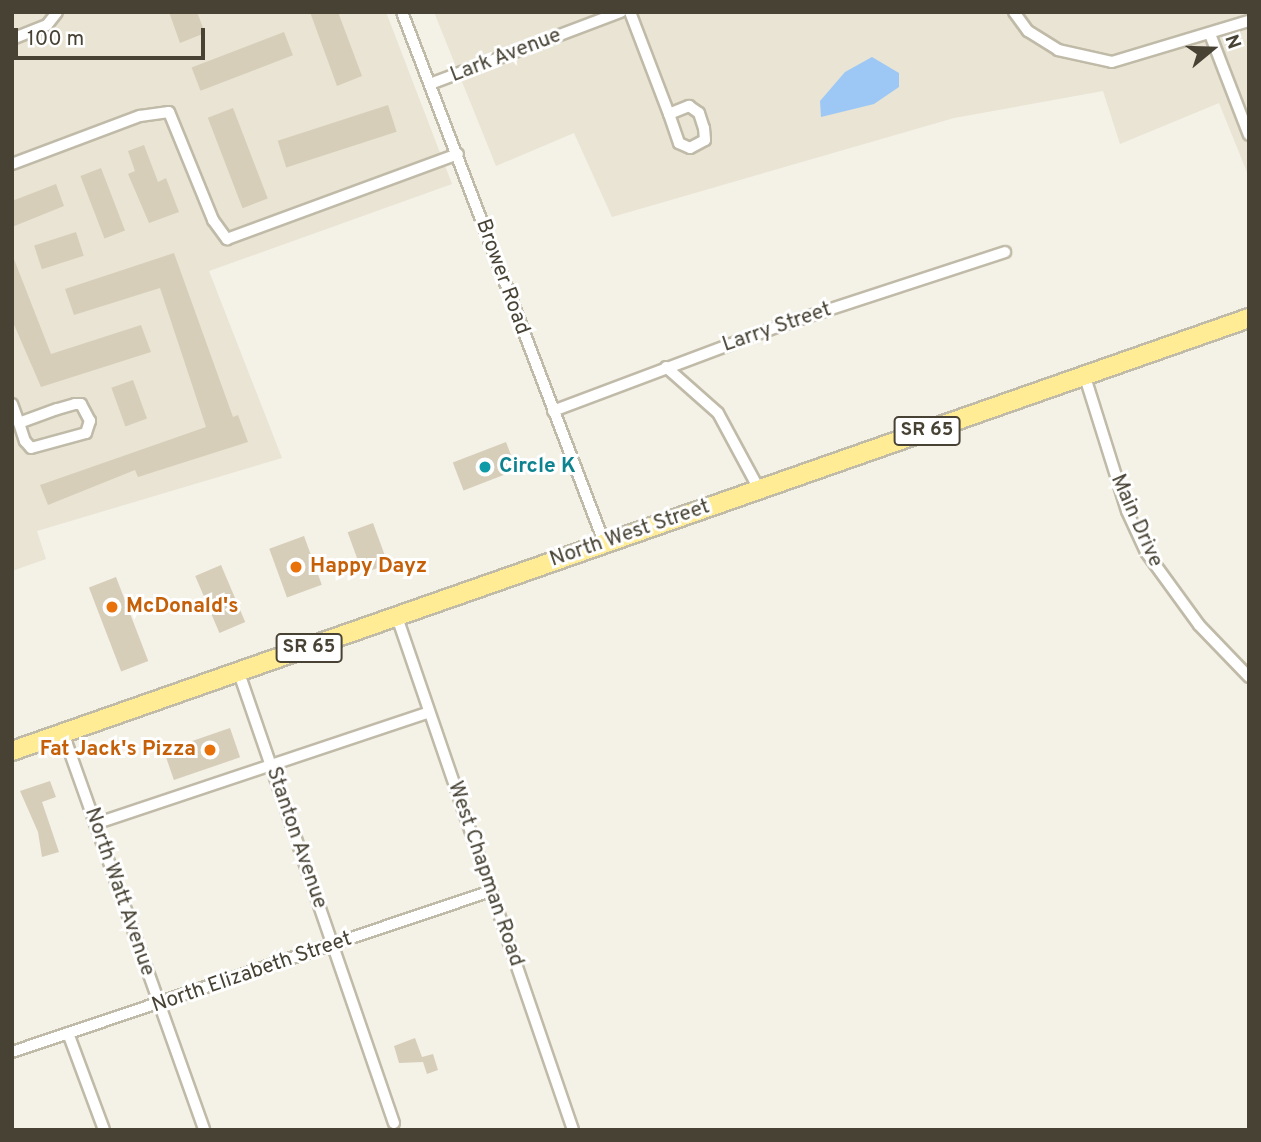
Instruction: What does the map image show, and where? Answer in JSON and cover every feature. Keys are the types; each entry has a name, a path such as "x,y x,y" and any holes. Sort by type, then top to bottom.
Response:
{"main road":[{"name":"North West Street","path":"12,751 1249,318"}],"street":[{"path":"12,39 47,25 57,12"},
{"name":"Brower Road","path":"402,12 604,542"},
{"name":"Lark Avenue","path":"430,84 621,12"},
{"path":"630,12 668,114"},
{"path":"1014,12 1028,31 1087,60 1139,57 1249,21"},
{"path":"1210,34 1249,135"},
{"path":"12,164 140,116 169,112 213,220 227,239 458,154"},
{"name":"Larry Street","path":"553,411 666,367 1005,252"},
{"path":"666,367 718,413 759,489"},
{"name":"Main Drive","path":"1085,377 1127,511 1146,552 1199,625 1249,677"},
{"path":"12,404 19,423 26,441 40,449 86,433 90,421 81,404 75,404 19,423"},
{"name":"West Chapman Road","path":"397,617 573,1130"},
{"name":"Stanton Avenue","path":"239,673 394,1123"},
{"path":"95,824 429,712"},
{"name":"North Watt Avenue","path":"63,733 204,1130"},
{"name":"North Elizabeth Street","path":"12,1052 159,1006 491,891"},
{"path":"68,1033 104,1130"}],"shaded area":[{"path":"12,12 386,12 452,184 209,271 282,458 37,531 46,559 12,571"},
{"path":"434,12 1249,12 1249,177 1219,103 1120,144 1103,91 954,118 612,217 574,133 496,166"}],"water":[{"path":"872,57 899,73 899,87 874,104 821,117 820,101 845,72"}],"building":[{"path":"169,12 197,12 205,33 180,43"},
{"path":"310,12 338,12 362,76 337,86"},
{"path":"284,32 293,55 201,91 192,67"},
{"path":"388,105 397,132 286,167 278,141"},
{"path":"233,108 268,199 243,208 208,118"},
{"path":"144,145 158,182 166,178 179,212 149,223 128,174 135,171 128,151"},
{"path":"101,168 125,231 104,238 80,176"},
{"path":"56,184 64,206 12,227 12,201"},
{"path":"76,232 84,256 42,269 34,246"},
{"path":"174,253 233,417 238,415 248,442 138,477 135,470 48,505 40,485 206,427 160,288 74,315 65,289"},
{"path":"12,254 51,354 141,325 151,352 41,387 12,320"},
{"path":"133,380 147,419 125,426 111,388"},
{"name":"Circle K","path":"506,442 517,470 464,490 453,462"},
{"path":"373,523 388,564 363,574 348,532"},
{"name":"Happy Dayz","path":"304,536 322,585 287,598 269,549"},
{"path":"221,565 245,622 219,633 195,576"},
{"name":"McDonald's","path":"116,577 148,661 121,671 89,587"},
{"path":"230,728 240,757 174,780 164,751"},
{"path":"50,781 56,797 42,802 59,852 42,857 38,832 20,791"},
{"path":"415,1038 422,1057 433,1054 438,1070 427,1074 423,1062 399,1063 394,1046"}],"place":[{"name":"Circle K","path":"485,467"},
{"name":"Happy Dayz","path":"296,567"},
{"name":"McDonald's","path":"112,607"},
{"name":"Fat Jack's Pizza","path":"210,750"}]}
